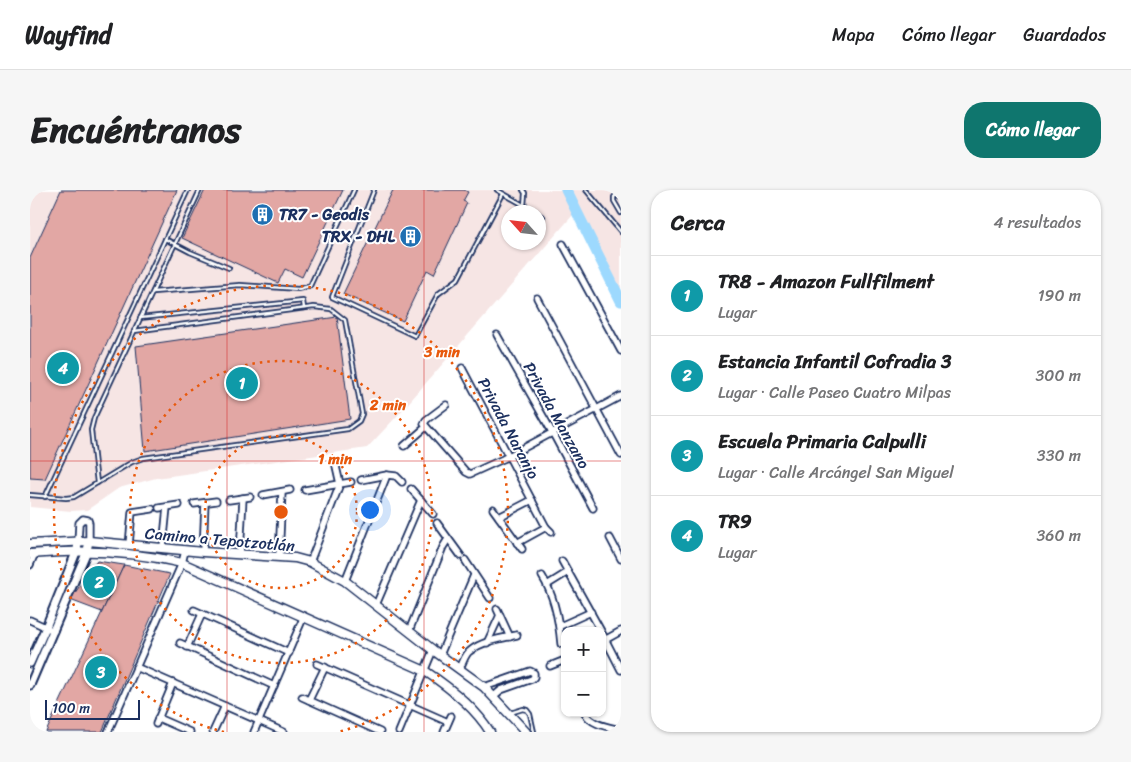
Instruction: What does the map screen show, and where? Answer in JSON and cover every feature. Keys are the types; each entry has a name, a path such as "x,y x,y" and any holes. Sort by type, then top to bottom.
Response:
{"main road":[{"name":"Camino a Tepotzotlán","path":"30,544 89,541 204,552 296,558 310,562 345,580 436,652 460,668 494,696 526,732"},
{"name":"Camino a Tepotzotlán","path":"33,553 77,550 155,558 182,563 425,671 461,698 488,730"}],"street":[{"path":"563,244 621,351"},
{"path":"537,298 621,455"},
{"name":"Privada Manzano","path":"497,335 593,508"},
{"name":"Privada Naranjo","path":"462,368 546,527 551,532"},
{"path":"425,425 466,472 470,474 553,433 621,396"},
{"path":"404,446 425,425 426,420 446,405"},
{"path":"310,562 340,484 335,462"},
{"path":"345,580 387,475"},
{"path":"361,480 387,475 396,476 402,482"},
{"path":"305,490 351,482"},
{"path":"411,489 433,514"},
{"path":"263,495 290,490"},
{"path":"278,557 282,492"},
{"path":"229,500 250,497"},
{"path":"240,554 243,498"},
{"path":"376,606 421,500"},
{"name":"Privada Naranjo","path":"498,517 532,500"},
{"path":"194,504 216,501"},
{"path":"204,552 205,503"},
{"path":"159,508 179,505"},
{"path":"163,547 167,508"},
{"path":"128,545 132,512 152,509"},
{"path":"493,509 522,549"},
{"path":"30,663 77,550 80,522 83,519 88,520 89,541 87,551 30,685"},
{"path":"437,523 490,598"},
{"path":"517,543 546,527"},
{"path":"610,538 621,559"},
{"path":"409,631 448,539"},
{"path":"108,732 186,550"},
{"path":"30,565 33,553"},
{"path":"562,561 598,627"},
{"path":"548,585 568,572"},
{"path":"399,732 425,671 474,575"},
{"path":"542,576 548,585 560,626 561,644"},
{"path":"497,608 510,637"},
{"path":"194,610 289,653"},
{"path":"560,626 591,612"},
{"path":"187,647 202,614"},
{"path":"487,643 500,615"},
{"path":"254,732 304,616"},
{"path":"30,620 54,631"},
{"path":"606,635 621,631"},
{"path":"460,668 470,651 487,643 517,635"},
{"path":"606,642 621,670"},
{"path":"180,643 274,686"},
{"path":"550,666 561,662"},
{"path":"317,664 411,706 449,719 444,732"},
{"path":"136,667 284,732"},
{"path":"309,700 324,667"},
{"path":"484,687 530,672 534,673 532,679 501,690 494,696"},
{"path":"173,683 157,721 190,732"},
{"path":"302,697 380,732"},
{"path":"213,732 225,706"},
{"path":"587,717 593,722 621,730"}],"lane":[{"path":"44,497 188,190"},
{"path":"98,483 91,430 94,418 200,190"},
{"path":"152,292 240,285 298,289 310,286 354,190"},
{"path":"374,190 332,297 415,336 438,294 458,279 503,194"},
{"path":"497,190 522,205"},
{"path":"524,190 524,205"},
{"path":"586,190 621,232"},
{"path":"621,198 616,195 614,197 614,201 621,213"},
{"path":"165,239 229,268"},
{"path":"140,318 303,300 304,308"},
{"path":"30,495 74,497 132,462 143,458 348,429 359,421 362,414 345,320 331,309 304,308 134,331"},
{"path":"509,713 527,710 530,714 534,732"}],"shaded area":[{"path":"30,190 621,190 621,291 579,208 546,246 546,205 501,205 501,250 542,250 367,448 156,478 119,488 87,510 71,511 30,507"}],"building":[{"path":"61,190 177,190 45,479 30,478 30,258"},
{"name":"TR7 - Geodis","path":"205,190 343,190 302,277 285,269 278,283 182,238"},
{"name":"TRX - DHL","path":"393,190 464,190 468,192 463,201 467,203 434,274 427,270 403,321 343,294"},
{"path":"337,317 350,419 145,451 136,346"},
{"path":"97,561 124,565 102,612 70,600"},
{"path":"124,565 170,574 102,732 46,732"}],"waterway":[{"path":"566,190 621,301"}],"place":[{"name":"TR7 - Geodis","path":"263,214"},
{"name":"TRX - DHL","path":"411,236"},
{"name":"TR9","path":"63,368"},
{"name":"TR8 - Amazon Fullfilment","path":"242,383"},
{"name":"Estancia Infantil Cofradia 3","path":"99,582"},
{"name":"Escuela Primaria Calpulli","path":"101,672"}]}
